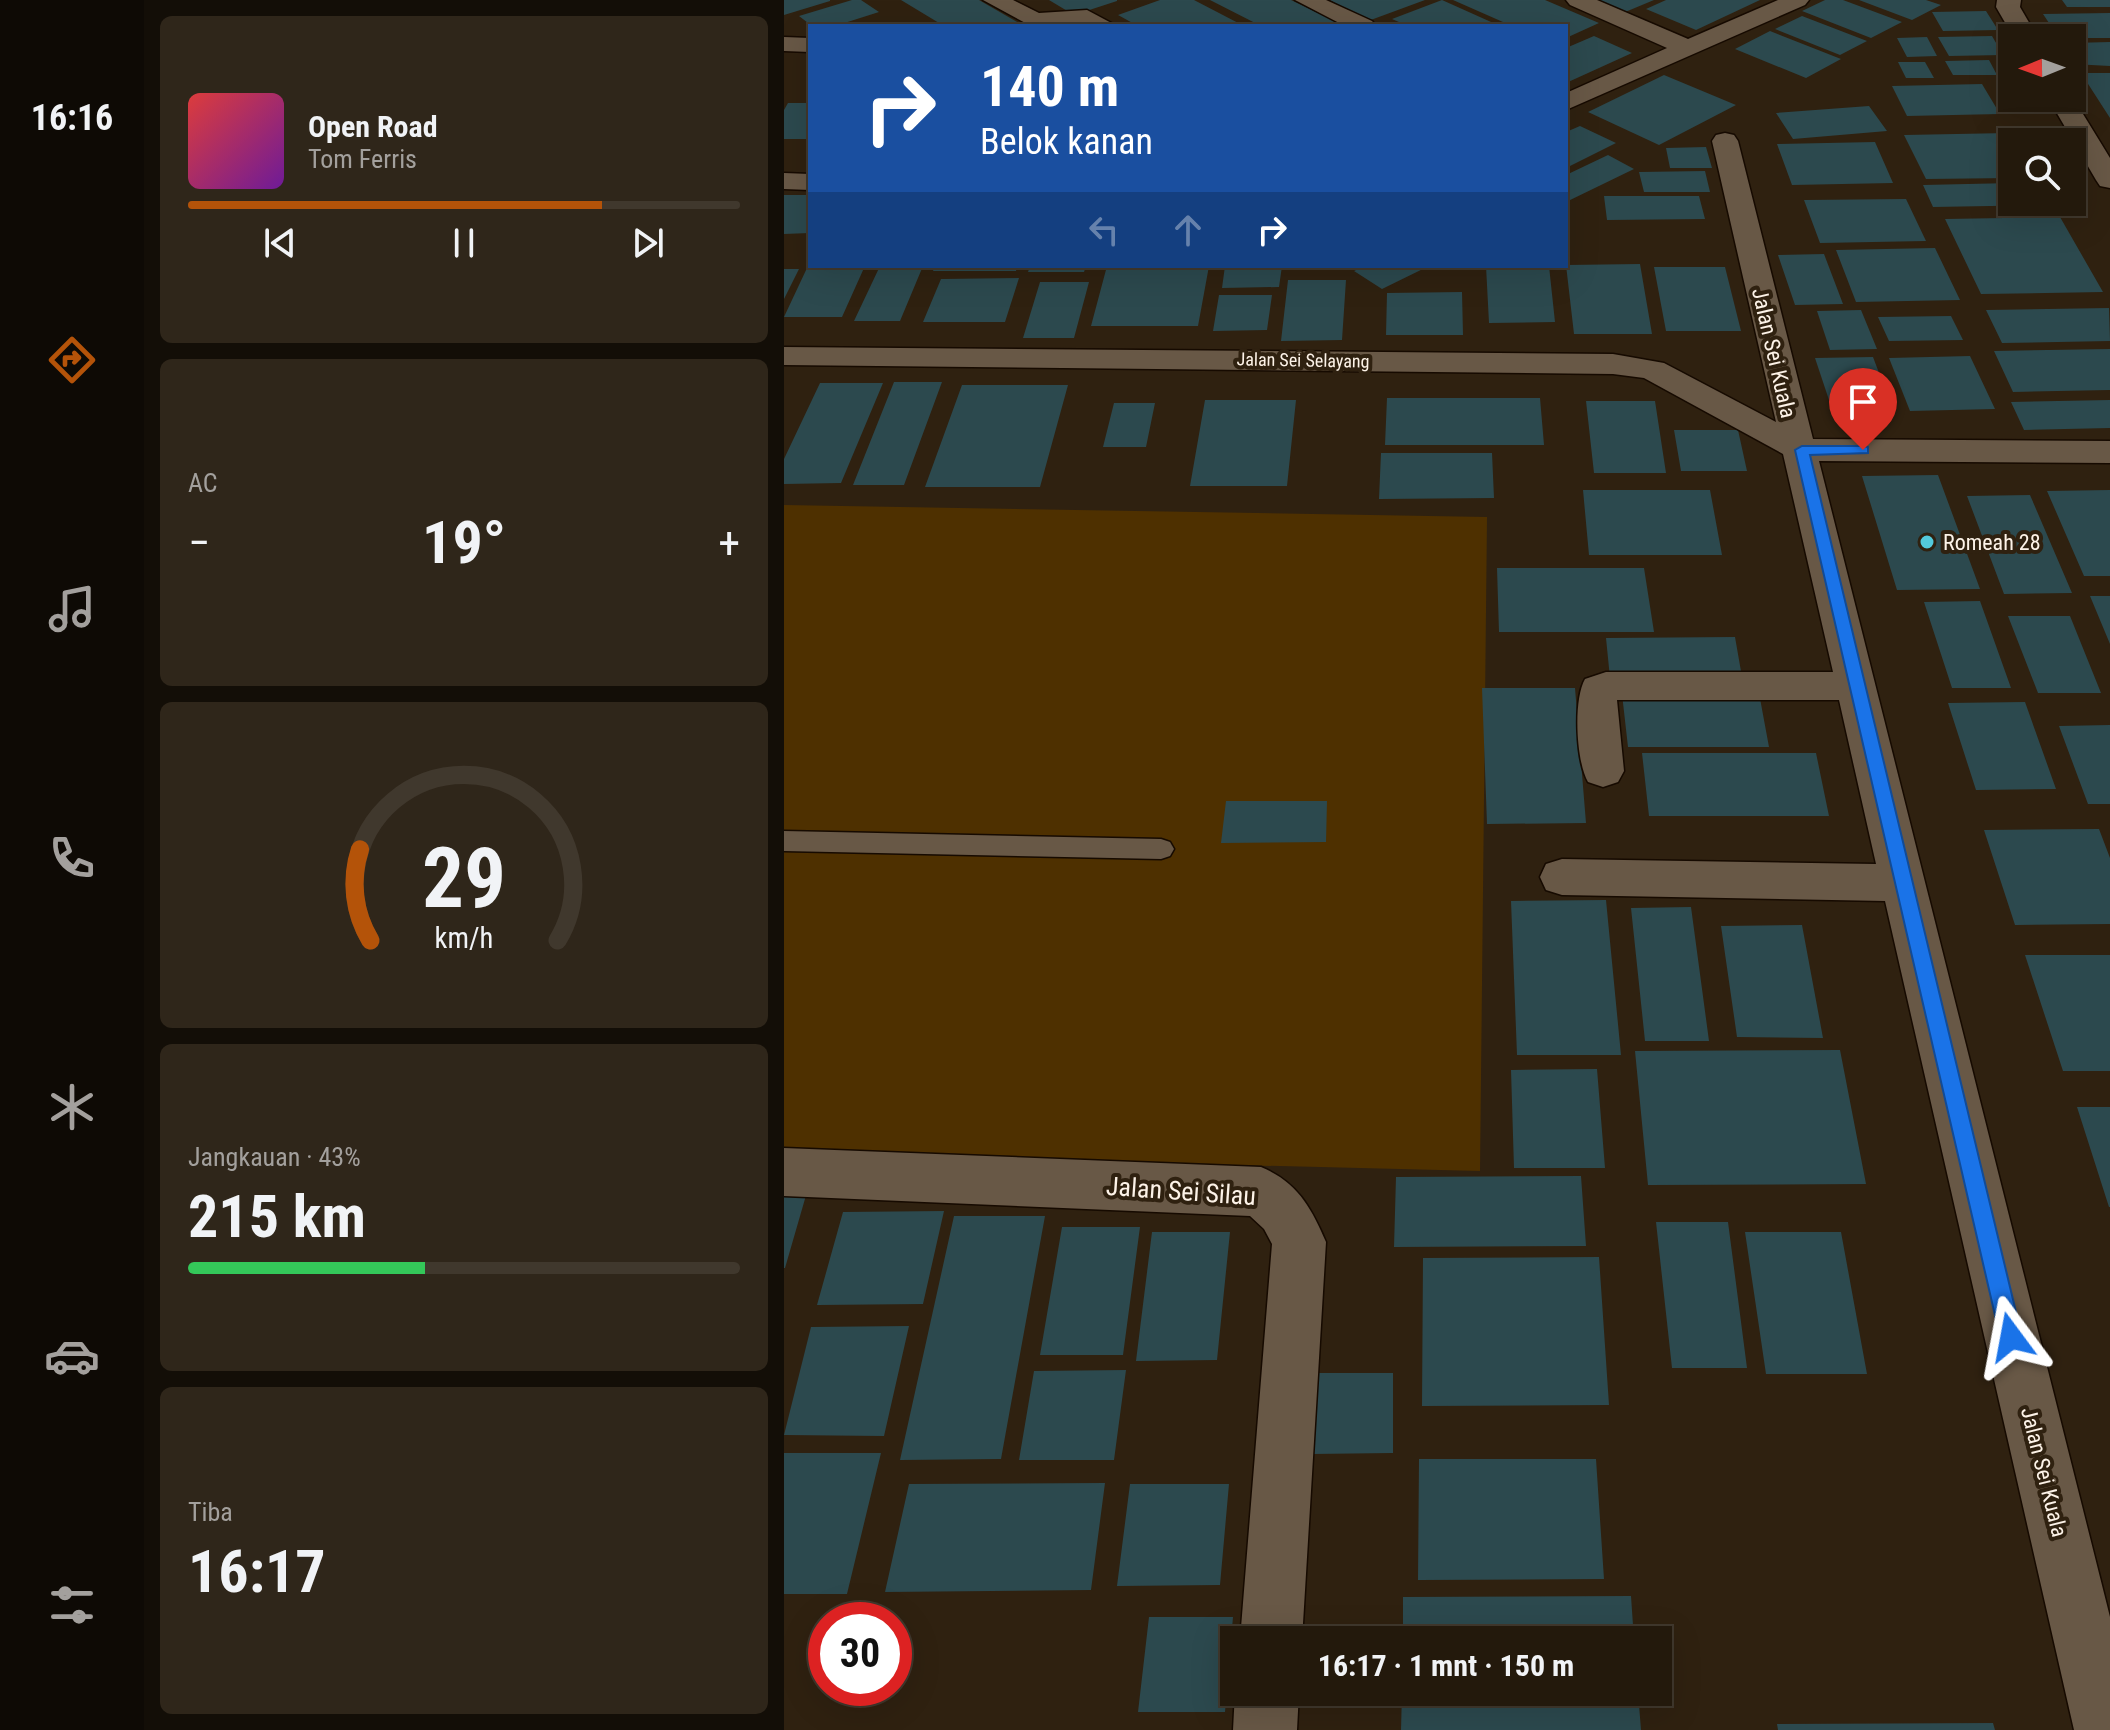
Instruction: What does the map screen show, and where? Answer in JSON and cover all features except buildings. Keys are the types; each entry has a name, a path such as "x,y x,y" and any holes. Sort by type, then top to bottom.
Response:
{"street":[{"path":"995,0 1035,20 1087,17 1101,24"},
{"path":"1307,0 1360,24"},
{"path":"1578,0 1687,48"},
{"path":"1568,101 1797,0"},
{"path":"2009,0 2008,7 2018,24"},
{"path":"2072,112 2100,148 2110,180"},
{"name":"Jalan Sei Kuala","path":"1725,141 1791,426 1802,450 1855,686 2106,1730"},
{"path":"784,181 808,182"},
{"name":"Jalan Sei Selayang","path":"784,356 1635,365 1653,370 1802,450"},
{"path":"1802,450 2110,452"},
{"path":"1603,771 1597,697 1599,689 1606,686 1855,686"},
{"path":"1562,877 1902,883"},
{"name":"Jalan Sei Silau","path":"784,1172 1261,1192 1283,1211 1299,1242 1272,1626"},
{"path":"1265,1730 1266,1706"}],"lane":[{"path":"784,841 1161,849"}],"shaded area":[{"path":"784,505 1487,517 1480,1171 784,1154"}],"place":[{"name":"Romeah 28","path":"1927,542"}],"route":[{"path":"1863,450 1802,450 1855,686 2011,1337"}]}
